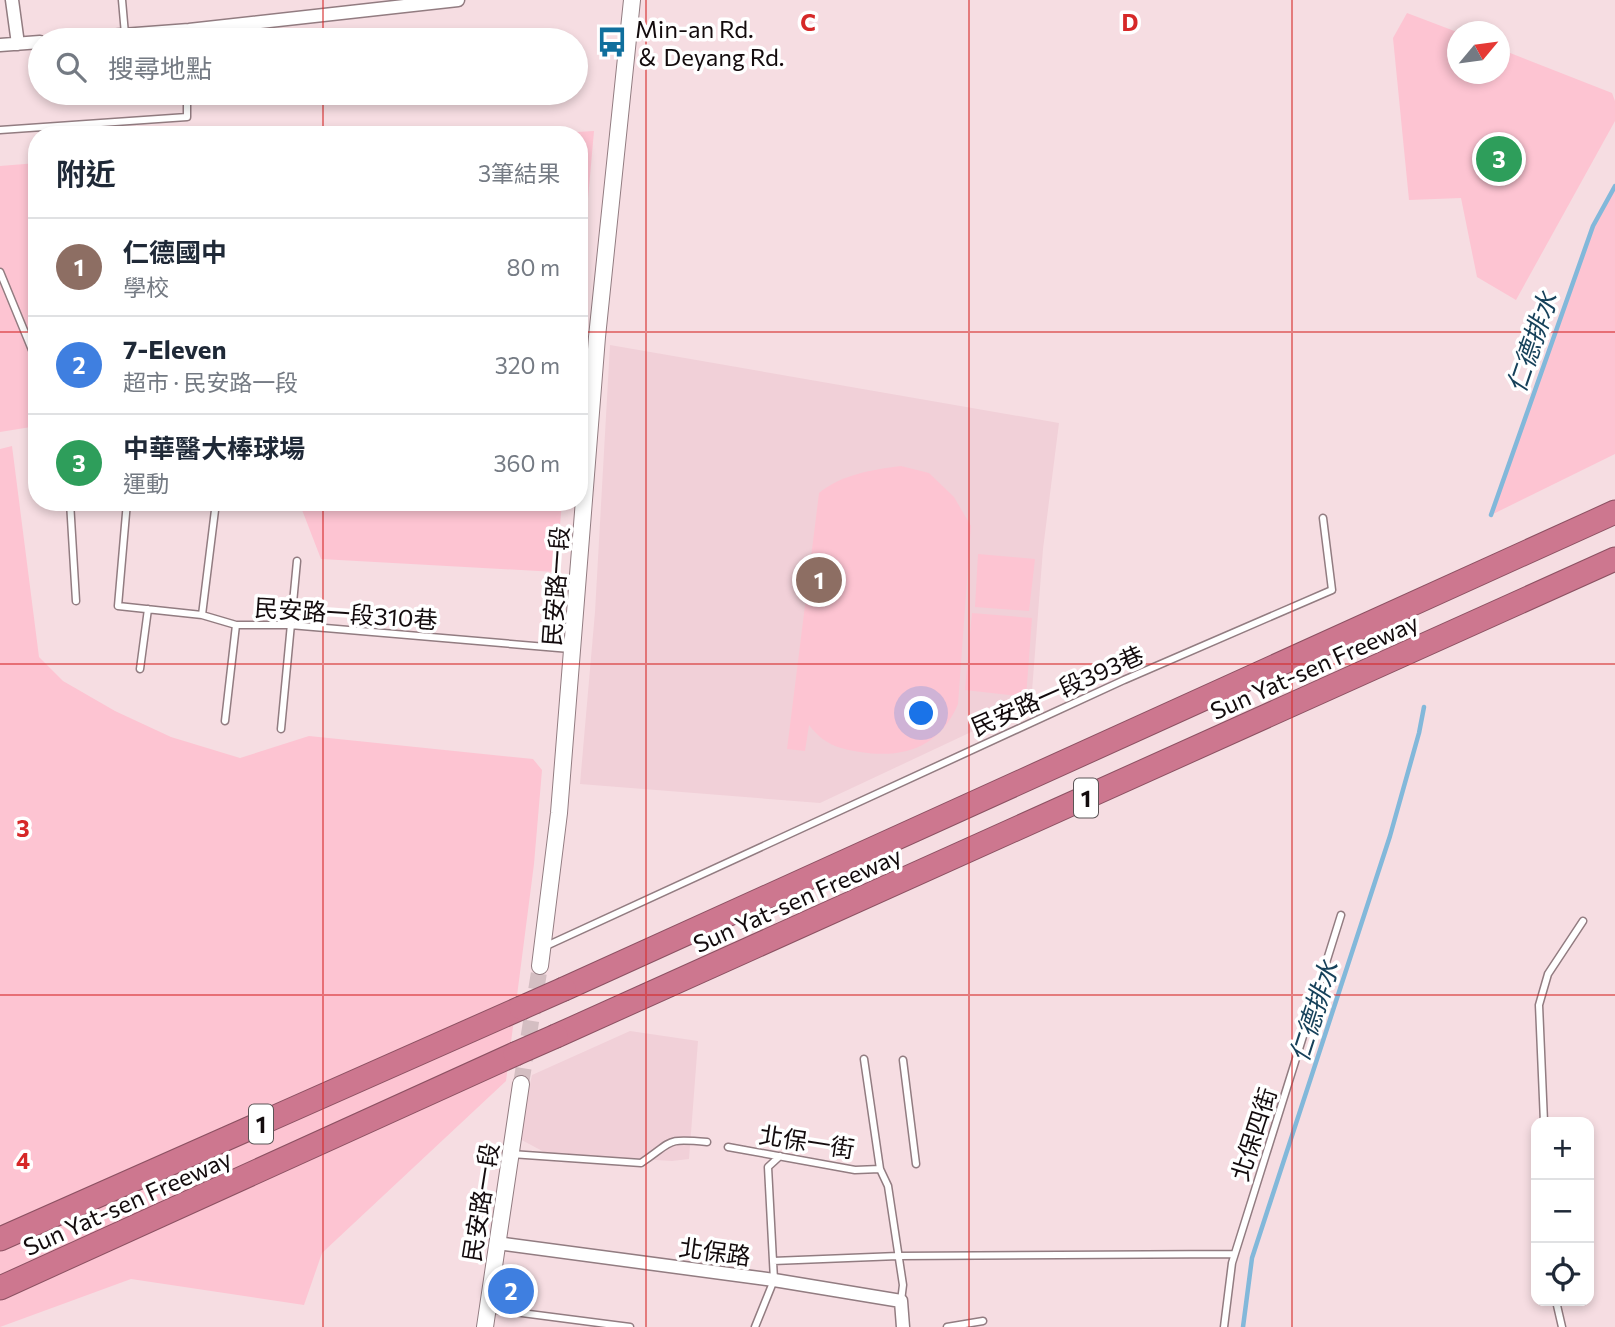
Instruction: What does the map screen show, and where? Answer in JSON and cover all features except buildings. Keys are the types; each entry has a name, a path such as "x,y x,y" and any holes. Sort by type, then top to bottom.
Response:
{"highway":[{"name":"Sun Yat-sen Freeway","path":"0,1239 522,1008 1615,512"},
{"name":"Sun Yat-sen Freeway","path":"0,1288 1615,559"}],"street":[{"path":"12,0 18,44"},
{"path":"242,28 458,0"},
{"name":"民安路一段","path":"588,454 597,337 632,0"},
{"path":"0,45 28,43"},
{"name":"民安路一段","path":"540,966 559,813 584,511"},
{"name":"民安路一段","path":"485,1327 522,1084"},
{"name":"北保路","path":"497,1243 774,1280 901,1301"},
{"path":"901,1301 903,1327"}],"lane":[{"path":"122,0 124,28"},
{"path":"58,126 187,117 187,105"},
{"path":"0,130 28,128"},
{"path":"0,272 28,340"},
{"path":"71,511 76,601"},
{"name":"民安路一段310巷","path":"126,511 118,606 202,615 236,625 290,625 573,649"},
{"path":"202,615 215,511"},
{"name":"民安路一段393巷","path":"542,948 1124,680 1332,590 1323,518"},
{"path":"281,729 297,561"},
{"path":"140,668 148,609"},
{"path":"225,721 236,625"},
{"name":"北保四街","path":"1224,1327 1234,1254 1341,915"},
{"path":"1544,1117 1539,1005 1548,974 1583,921"},
{"name":"北保一街","path":"864,1059 880,1169 888,1186 903,1285 901,1301"},
{"path":"903,1060 916,1164"},
{"path":"511,1154 641,1163 666,1143 677,1139 707,1142"},
{"name":"北保一街","path":"728,1147 856,1170 880,1169"},
{"path":"755,1327 774,1280 768,1167 780,1156"},
{"path":"773,1261 898,1256 1234,1254"},
{"path":"1557,1306 1562,1327"},
{"path":"488,1308 630,1327"},
{"path":"947,1327 983,1321"}],"shaded area":[{"path":"1407,13 1447,28 1447,84 1510,84 1510,53 1612,93 1615,101 1615,121 1516,300 1477,277 1461,198 1409,200 1393,38"},
{"path":"588,131 594,131 588,199"},
{"path":"28,164 28,427 0,432 0,166"},
{"path":"1615,186 1615,454 1491,515 1593,226"},
{"path":"610,345 1059,423 1043,549 1031,704 820,803 580,784 595,612"},
{"path":"12,446 39,657 63,681 115,711 171,737 240,758 309,736 533,759 542,770 534,864 506,1081 322,1253 304,1305 131,1279 0,1327 0,449"},
{"path":"901,466 929,473 954,497 971,526 958,704 941,731 919,747 906,751 876,754 844,749 825,741 809,725 805,751 787,749 819,493 848,477"},
{"path":"302,511 561,511 556,572 321,559"},
{"path":"978,554 1035,559 1029,611 975,607"},
{"path":"972,613 1032,618 1026,697 965,690"},
{"path":"630,1031 698,1041 689,1159 672,1161 546,1153 518,1138 532,1075"}],"waterway":[{"name":"仁德排水","path":"1491,515 1593,226 1615,186"},
{"name":"仁德排水","path":"1243,1327 1252,1258 1390,836 1424,707"}],"tunnel":[{"path":"521,1084 540,966"}],"place":[{"name":"Min-an Rd. ＆ Deyang Rd.","path":"612,42"},
{"name":"中華醫大棒球場","path":"1499,159"},
{"name":"仁德國中","path":"819,580"},
{"name":"7-Eleven","path":"511,1291"}]}
